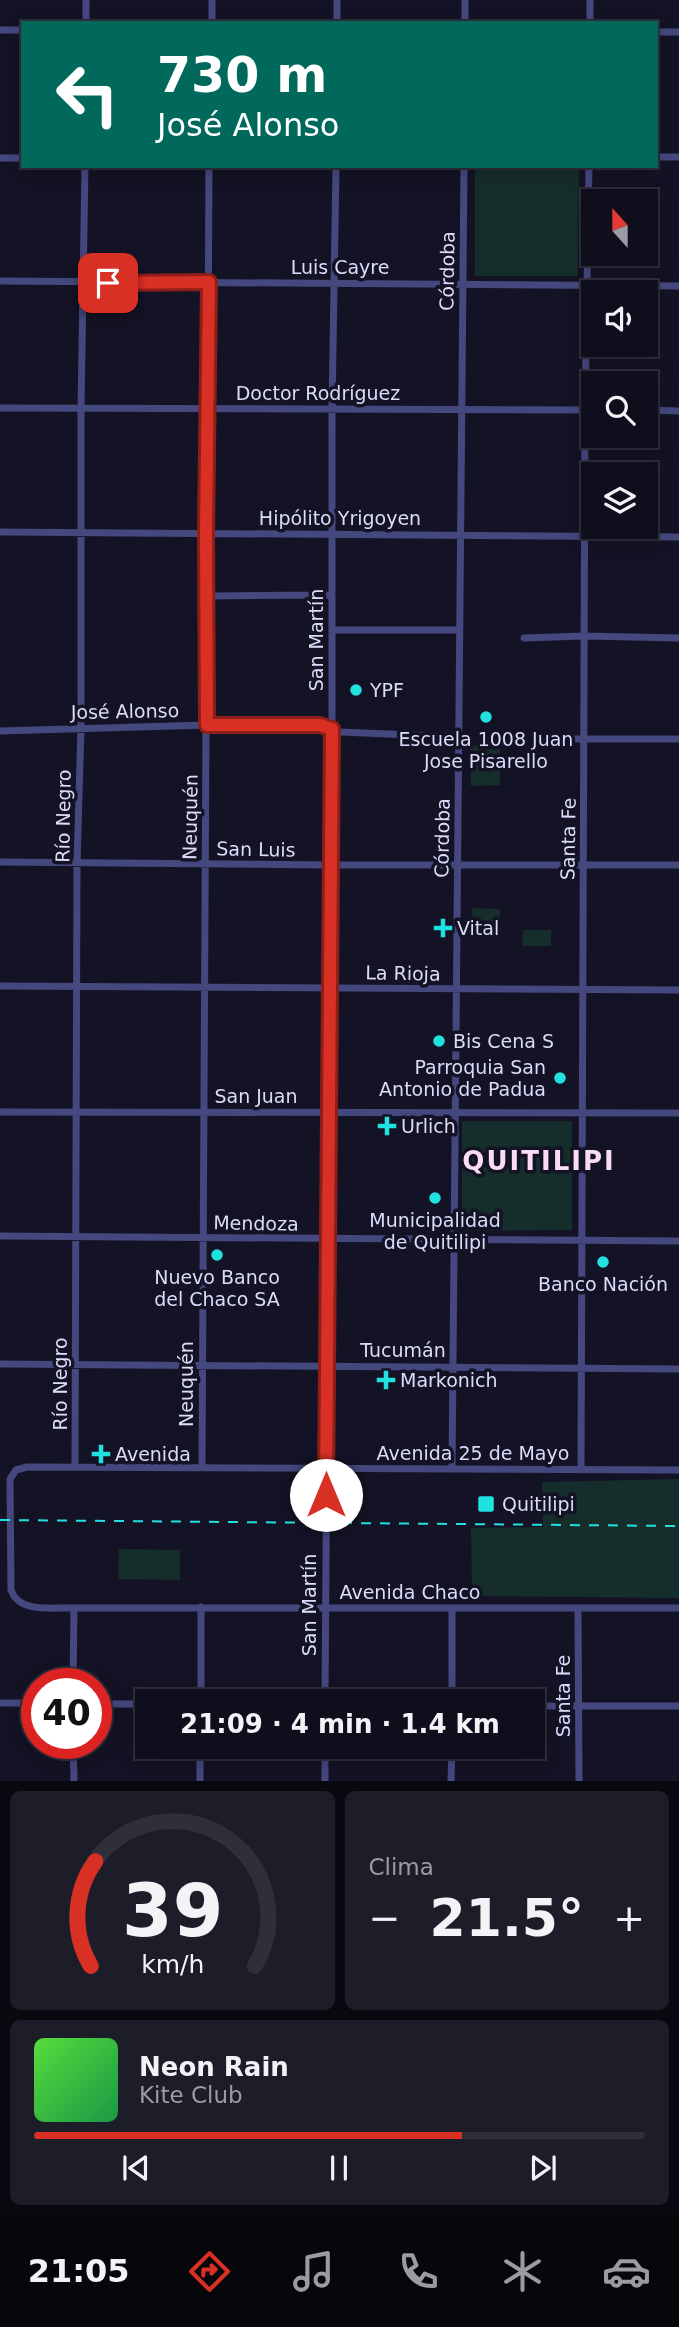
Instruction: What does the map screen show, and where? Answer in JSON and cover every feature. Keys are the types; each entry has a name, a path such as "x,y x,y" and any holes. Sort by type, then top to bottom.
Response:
{"street":[{"path":"86,0 86,21"},
{"path":"212,0 212,21"},
{"path":"337,0 337,21"},
{"path":"465,0 465,21"},
{"path":"590,0 590,21"},
{"path":"0,30 21,30"},
{"path":"658,32 679,32"},
{"path":"658,157 679,157"},
{"path":"0,158 21,158"},
{"name":"Río Negro","path":"75,1467 77,863 81,728 80,409 85,168"},
{"name":"Neuquén","path":"202,1468 209,168"},
{"name":"San Martín","path":"325,1689 331,534 336,168"},
{"name":"Córdoba","path":"452,1469 464,168"},
{"name":"Santa Fe","path":"586,280 589,168"},
{"name":"Luis Cayre","path":"0,281 581,285"},
{"name":"Luis Cayre","path":"658,286 679,286"},
{"name":"Doctor Rodríguez","path":"0,408 581,410"},
{"path":"658,410 679,411"},
{"name":"Hipólito Yrigoyen","path":"0,532 581,535"},
{"name":"Hipólito Yrigoyen","path":"658,537 679,537"},
{"name":"Santa Fe","path":"581,1469 584,539"},
{"path":"207,596 332,595"},
{"path":"332,630 459,630"},
{"path":"524,638 679,638"},
{"name":"José Alonso","path":"0,731 207,725 320,725 341,732 459,737"},
{"path":"549,739 679,739"},
{"name":"San Luis","path":"0,862 679,864"},
{"name":"La Rioja","path":"0,986 679,990"},
{"name":"San Juan","path":"0,1112 679,1113"},
{"name":"Mendoza","path":"0,1236 679,1241"},
{"name":"Tucumán","path":"0,1364 679,1368"},
{"name":"Avenida 25 de Mayo","path":"10,1487 10,1479 16,1470 27,1466 679,1470"},
{"path":"0,1487 10,1487 11,1575 0,1574"},
{"name":"Avenida Chaco","path":"11,1575 11,1590 17,1601 27,1606 578,1610 679,1608"},
{"path":"201,1607 201,1689"},
{"path":"73,1668 74,1608"},
{"path":"452,1608 452,1689"},
{"name":"Santa Fe","path":"578,1610 579,1781"},
{"path":"0,1703 21,1703"},
{"path":"112,1704 135,1704"},
{"path":"545,1706 679,1706"},
{"path":"74,1759 74,1781"},
{"path":"200,1759 200,1781"},
{"path":"325,1759 325,1781"},
{"path":"451,1781 452,1759"}],"green space":[{"path":"475,168 579,168 578,276 475,276"},
{"path":"471,746 500,746 500,785 471,786"},
{"path":"472,908 500,909 499,924 472,924"},
{"path":"523,930 551,930 551,946 522,946"},
{"path":"462,1121 572,1121 572,1230 462,1231"},
{"path":"679,1479 679,1598 472,1596 471,1528 543,1527 542,1482"},
{"path":"119,1549 180,1550 180,1580 118,1579"}],"railway":[{"path":"0,1520 679,1526"}],"place":[{"name":"YPF","path":"356,690"},
{"name":"Escuela 1008 Juan Jose Pisarello","path":"486,717"},
{"name":"Vital","path":"443,928"},
{"name":"Bis Cena S","path":"439,1041"},
{"name":"Parroquia San Antonio de Padua","path":"560,1078"},
{"name":"Urlich","path":"387,1126"},
{"name":"Municipalidad de Quitilipi","path":"435,1198"},
{"name":"Nuevo Banco del Chaco SA","path":"217,1255"},
{"name":"Banco Nación","path":"603,1262"},
{"name":"Markonich","path":"386,1380"},
{"name":"Avenida","path":"101,1454"},
{"name":"Quitilipi","path":"486,1504"}],"district":[{"name":"QUITILIPI","path":"539,1161"}],"route":[{"path":"108,283 209,282 207,725 320,725 332,729 326,1495"}]}
